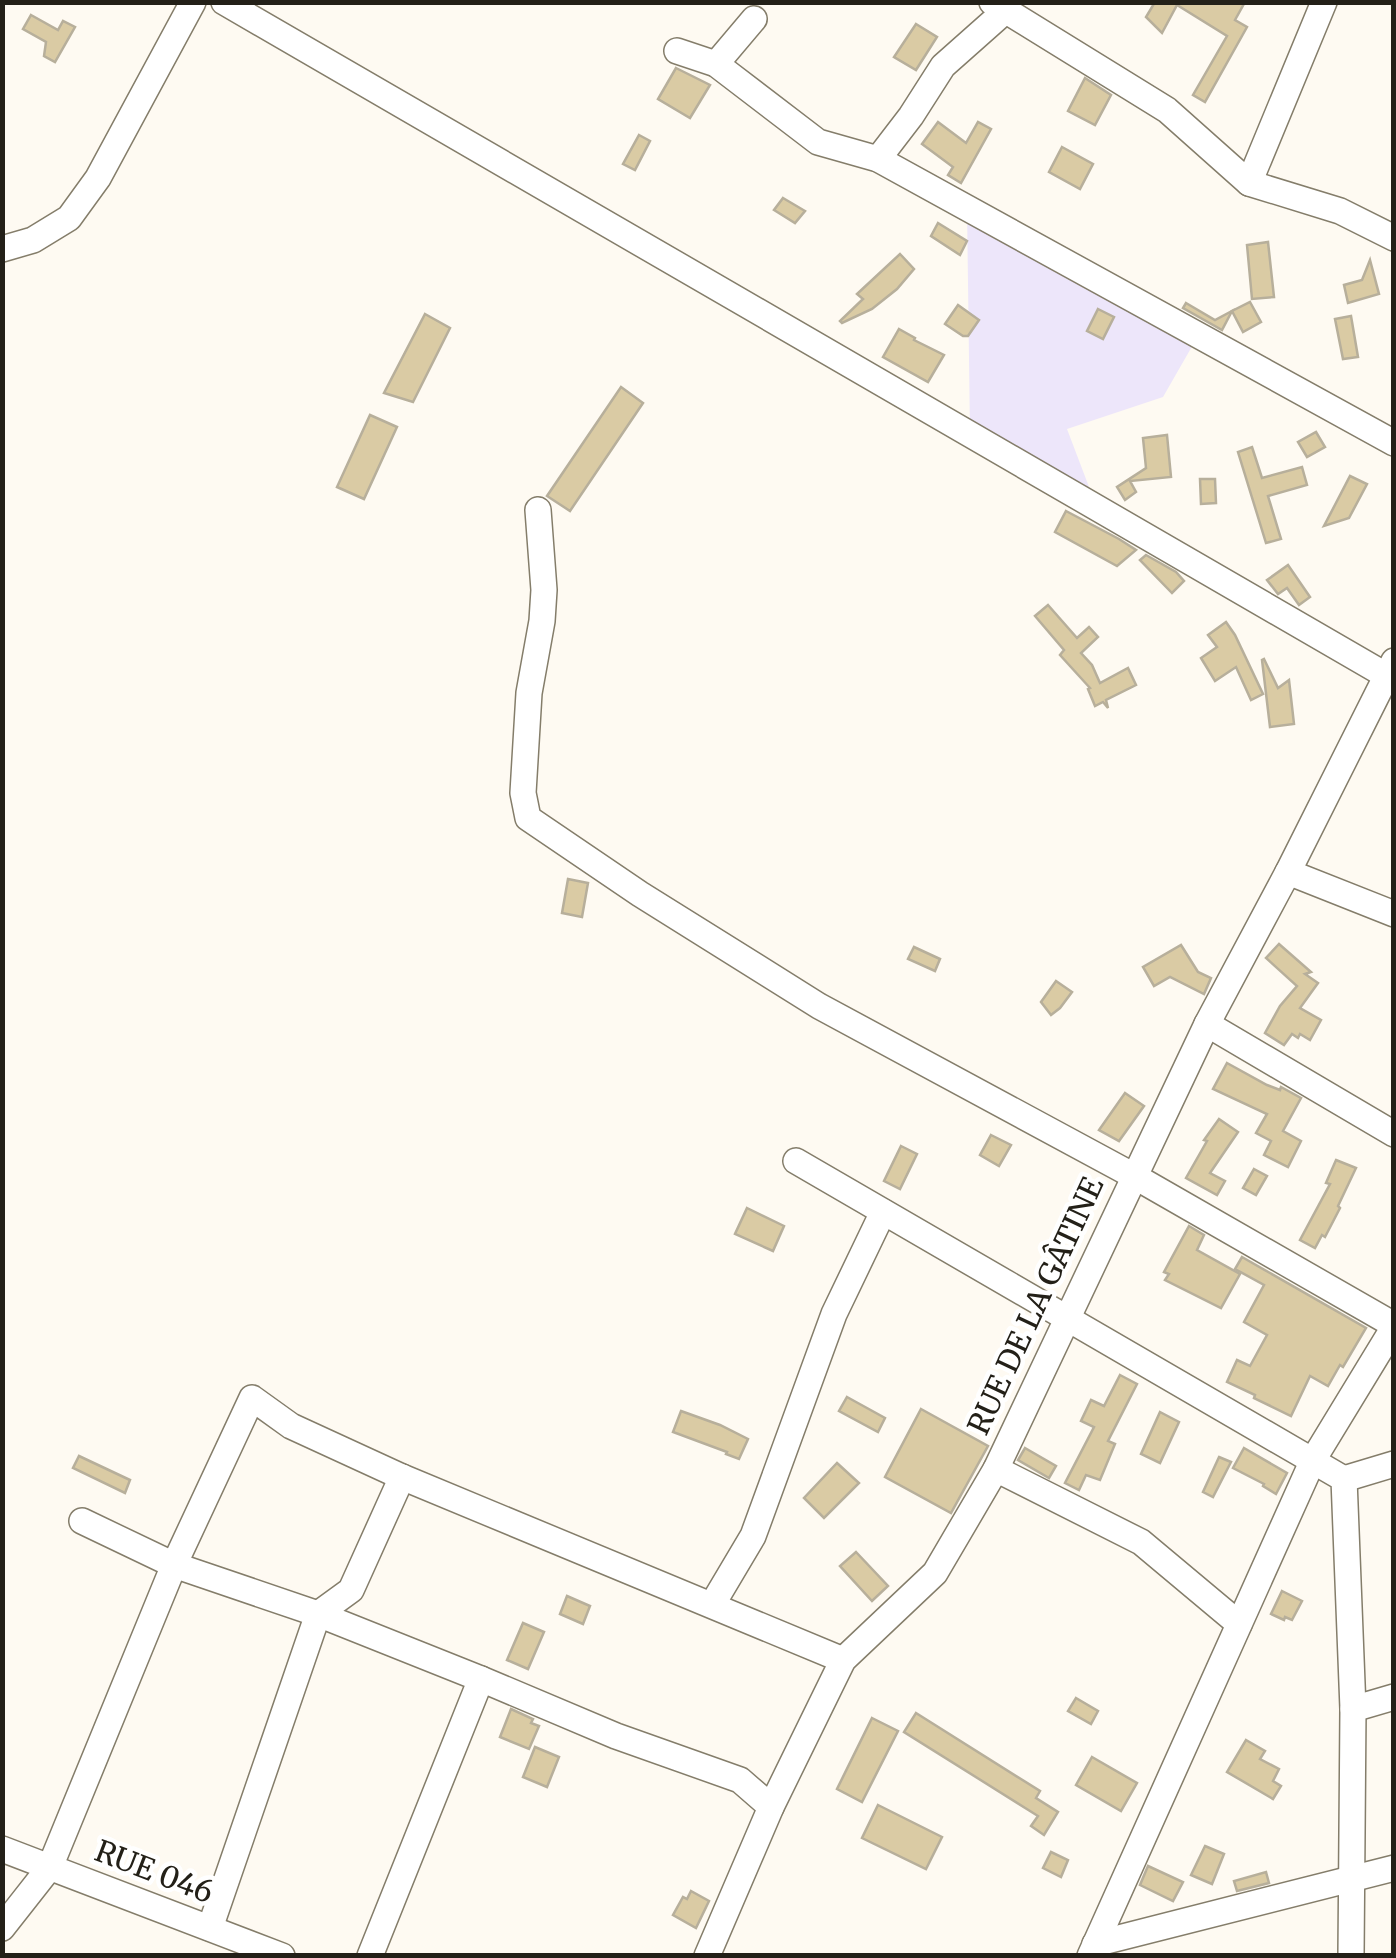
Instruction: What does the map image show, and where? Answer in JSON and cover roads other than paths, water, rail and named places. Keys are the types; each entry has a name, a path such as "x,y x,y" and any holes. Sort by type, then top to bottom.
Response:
{"street":[{"path":"2,249 33,240 70,218 98,178 193,2"},
{"path":"224,2 1391,672"},
{"path":"1249,183 1324,2"},
{"path":"878,159 912,116 943,66 998,7 1167,110 1249,183 1340,212 1394,238"},
{"path":"716,64 754,19"},
{"path":"677,51 716,64 818,142 878,159 1394,443"},
{"path":"538,510 544,590 529,693 524,793 528,818 640,894 819,1006 1134,1176 1394,1326 1313,1460 1093,1950"},
{"name":"RUE DE LA GÂTINE","path":"707,1956 771,1807 844,1660 935,1573 996,1469 1207,1024 1391,672"},
{"path":"1288,872 1394,914"},
{"path":"1207,1024 1394,1134"},
{"path":"796,1161 1344,1479 1394,1464"},
{"path":"712,1606 752,1536 834,1314 883,1212"},
{"path":"2,1928 50,1867 174,1565 252,1398 291,1426 402,1476 844,1660"},
{"path":"996,1469 1141,1542 1239,1624"},
{"path":"210,1928 318,1614 351,1590 402,1476"},
{"path":"1344,1479 1353,1709 1351,1956"},
{"path":"82,1520 174,1565 318,1614 616,1736 740,1780 771,1807"},
{"path":"370,1956 482,1679"},
{"path":"1353,1709 1394,1697"},
{"name":"RUE 046","path":"2,1848 282,1956"},
{"path":"1093,1950 1394,1868"}]}
